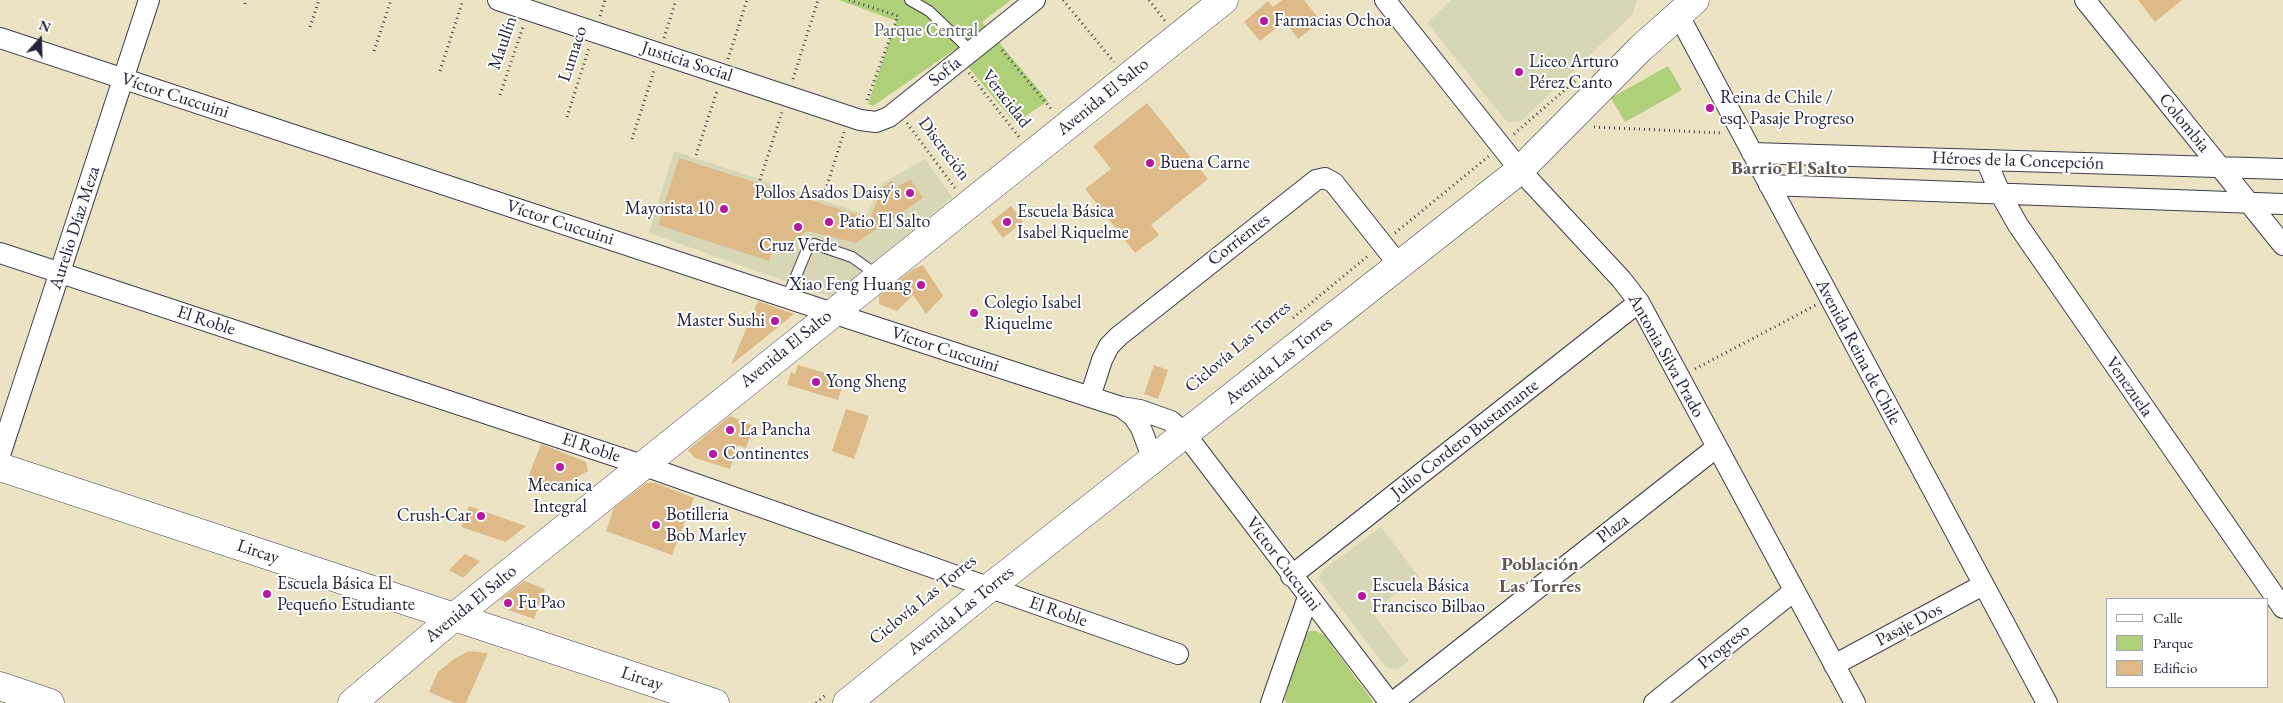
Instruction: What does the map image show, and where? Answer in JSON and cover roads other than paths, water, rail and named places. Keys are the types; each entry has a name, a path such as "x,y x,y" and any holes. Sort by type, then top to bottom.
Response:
{"main road":[{"name":"Avenida El Salto","path":"352,703 454,617 642,465 1224,0"},
{"name":"Avenida Las Torres","path":"839,697 989,588 1186,435 1520,170 1566,126 1681,5"},
{"name":"Lircay","path":"0,467 715,703"},
{"path":"0,686 50,703"}],"street":[{"name":"Aurelio Díaz Meza","path":"0,455 149,0"},
{"name":"Justicia Social","path":"498,0 862,119"},
{"name":"Sofía","path":"862,119 889,117 1035,0"},
{"name":"Antonia Silva Prado","path":"1385,0 1520,170 1622,279 1639,302 1855,703"},
{"name":"Colombia","path":"2085,0 2283,245"},
{"name":"Avenida Reina de Chile","path":"1681,5 1742,134 2047,703"},
{"name":"Víctor Cuccuini","path":"0,38 831,313 1120,407 1161,416 1179,426 1291,576 1391,703"},
{"name":"Héroes de la Concepción","path":"1752,153 2283,169"},
{"name":"Venezuela","path":"1986,160 2001,195 2018,225 2283,608"},
{"name":"Corrientes","path":"1090,397 1102,360 1109,346 1119,336 1316,180 1325,178 1334,183 1399,265"},
{"name":"Héroes de la Concepción","path":"1769,185 2283,204"},
{"name":"El Roble","path":"0,253 642,465 1178,654"},
{"name":"Julio Cordero Bustamante","path":"1291,576 1639,302"},
{"name":"Víctor Cuccuini","path":"1120,407 1132,416 1141,428 1153,460"},
{"name":"Plaza","path":"1391,703 1717,447"},
{"name":"Pasaje Dos","path":"1834,665 1983,585"},
{"name":"Progreso","path":"1654,703 1794,591"},
{"path":"1271,703 1308,597"}],"lane":[{"path":"910,0 929,11 965,56"},
{"path":"787,298 806,252 814,244 852,257 878,276"}],"place":[{"name":"Farmacias Ochoa","path":"1264,21"},
{"name":"Liceo Arturo Pérez Canto","path":"1519,72"},
{"name":"Reina de Chile / esq. Pasaje Progreso","path":"1710,108"},
{"name":"Buena Carne","path":"1150,163"},
{"name":"Pollos Asados Daisy's","path":"910,193"},
{"name":"Mayorista 10","path":"724,209"},
{"name":"Patio El Salto","path":"829,222"},
{"name":"Escuela Básica Isabel Riquelme","path":"1007,222"},
{"name":"Cruz Verde","path":"798,227"},
{"name":"Xiao Feng Huang","path":"921,285"},
{"name":"Colegio Isabel Riquelme","path":"974,313"},
{"name":"Master Sushi","path":"775,321"},
{"name":"Yong Sheng","path":"816,382"},
{"name":"La Pancha","path":"730,430"},
{"name":"Continentes","path":"713,454"},
{"name":"Mecanica Integral","path":"560,467"},
{"name":"Crush-Car","path":"481,516"},
{"name":"Botilleria Bob Marley","path":"656,525"},
{"name":"Escuela Básica El Pequeño Estudiante","path":"267,594"},
{"name":"Escuela Básica Francisco Bilbao","path":"1362,596"},
{"name":"Fu Pao","path":"508,603"}],"district":[{"name":"Barrio El Salto","path":"1789,169"},
{"name":"Población Las Torres","path":"1540,576"}],"park label":[{"name":"Parque Central","path":"926,31"}]}
